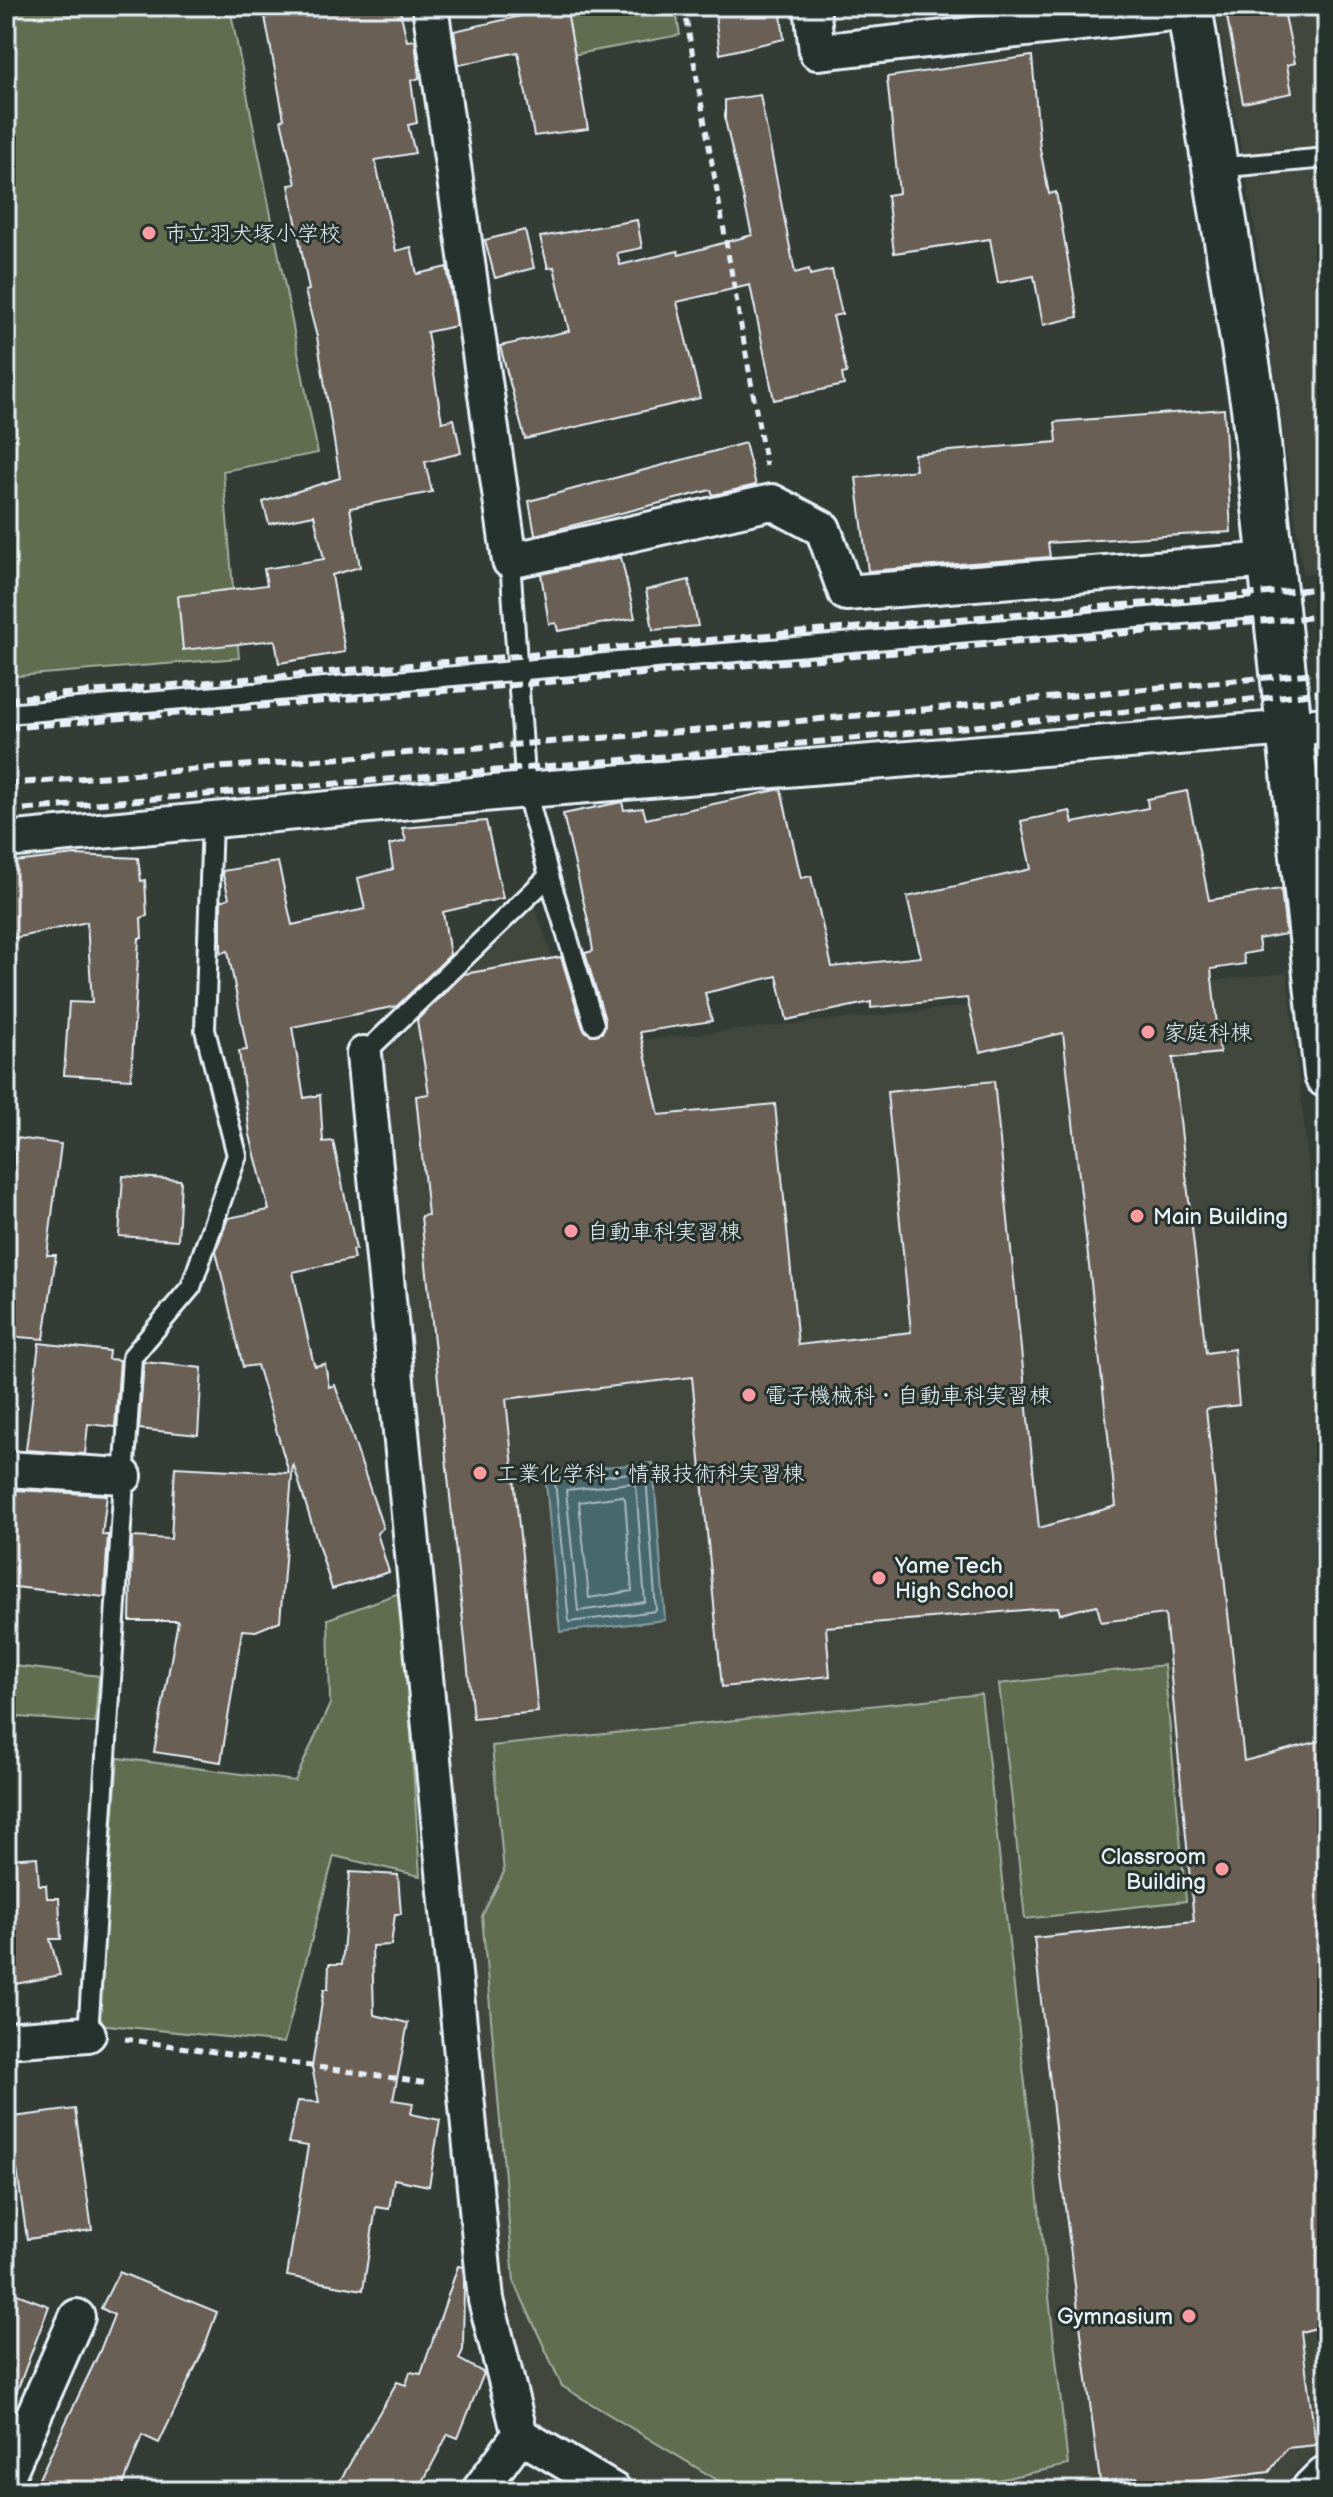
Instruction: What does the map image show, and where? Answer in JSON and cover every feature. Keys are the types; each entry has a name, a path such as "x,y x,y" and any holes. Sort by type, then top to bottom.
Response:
{"street":[{"path":"430,6 510,561 772,502 823,529 846,593 1272,560"},
{"path":"812,6 817,52 1189,8 1254,407 1278,606 1309,727 1327,1075"},
{"path":"6,840 526,790 1309,727"},
{"path":"364,1054 486,2300 520,2435 614,2491"},
{"path":"6,1469 124,1476"},
{"path":"6,2040 88,2034"},
{"path":"11,2479 77,2317"},
{"path":"479,2491 520,2435"},
{"path":"1314,2491 1327,2478"}],"lane":[{"path":"1215,168 1327,158"},
{"path":"510,561 526,790 594,1024"},
{"path":"6,714 1278,606"},
{"path":"88,2034 132,1357 191,1287 237,1155 205,1030 212,820"},
{"path":"364,1054 549,876"}],"path":[{"path":"684,6 772,502"},
{"path":"88,2034 463,2088"}],"shaded area":[{"path":"1216,6 1327,6 1327,572 1303,574 1253,217"},
{"name":"Yame Tech High School","path":"535,907 583,1046 1287,973 1311,1186 1311,1262 1327,1413 1327,2440 1276,2491 643,2491 527,2416 500,2307 379,1059"}],"green space":[{"name":"市立羽犬塚小学校","path":"6,6 230,8 318,453 223,471 239,658 6,677"},
{"path":"584,6 675,6 680,35 561,57 551,14"},
{"path":"402,1592 420,1876 334,1856 284,2043 98,2024 118,1758 295,1781 330,1704 328,1619"},
{"path":"6,1665 99,1676 95,1723 6,1716"},
{"path":"1164,1665 1186,1901 1025,1919 999,1684"},
{"path":"981,1694 1068,2465 945,2491 759,2491 719,2481 562,2386 514,2281 482,1916 504,1872 492,1746"}],"water":[{"path":"653,1463 665,1620 560,1632 545,1472"}],"building":[{"path":"263,6 399,6 407,41 415,40 419,78 411,81 417,123 408,125 415,153 375,160 396,251 411,247 417,274 447,267 456,326 427,332 442,422 454,419 461,453 425,462 432,492 350,508 360,567 332,575 345,652 279,663 275,640 183,650 178,596 267,585 264,569 324,559 314,515 269,524 263,502 340,478 317,337 305,291 309,290 289,185 296,184 281,120 284,119"},
{"path":"566,6 588,129 534,136 518,52 459,65 454,31"},
{"path":"714,6 780,6 784,39 720,54"},
{"path":"1225,6 1283,6 1295,63 1287,65 1292,93 1243,103"},
{"path":"1032,56 1040,149 1049,194 1056,192 1078,317 1043,325 1034,276 998,283 990,239 894,253 887,195 899,193 887,77"},
{"path":"760,95 795,273 809,269 810,275 832,270 842,314 833,316 847,373 842,374 844,385 774,400 750,285 677,302 700,398 525,439 500,346 569,331 554,267 548,268 540,237 637,220 642,248 617,253 620,265 678,251 679,255 752,235 725,120 725,100"},
{"path":"525,230 534,268 495,278 485,240"},
{"path":"1224,409 1231,532 1048,543 1050,557 868,571 856,478 916,470 914,454 1057,442 1055,422"},
{"path":"745,443 756,485 713,495 711,490 535,535 529,501"},
{"path":"621,557 635,618 558,631 556,623 549,624 541,574"},
{"path":"689,580 698,626 653,630 646,590"},
{"path":"781,789 801,878 811,876 832,967 921,957 907,897 1031,869 1021,821 1070,811 1073,823 1148,808 1147,799 1187,791 1209,900 1281,889 1286,934 1258,939 1260,951 1243,954 1245,964 1211,969 1220,1053 1173,1058 1206,1353 1234,1349 1239,1405 1206,1409 1244,1761 1327,1739 1327,2246 1320,2246 1327,2325 1301,2332 1316,2445 1287,2448 1269,2472 1143,2488 1137,2477 1100,2482 1056,2136 1034,1938 1194,1921 1165,1614 1101,1622 1097,1605 1060,1614 1058,1607 826,1627 830,1676 722,1687 692,1377 506,1399 538,1712 473,1718 421,1216 428,1215 416,1096 429,1094 417,1020 464,974 561,957 583,1028 591,1035 602,1033 605,1020 585,953 593,951 589,925 563,814 622,802 624,810 643,808 646,819","holes":["777,976 787,1020 871,1002 871,1008 967,998 980,1052 1063,1033 1116,1506 1039,1528 994,1081 887,1092 911,1332 798,1345 775,1104 659,1115 640,1032 712,1021 705,993"]},
{"path":"486,821 503,898 443,912 450,955 397,1006 292,1027 304,1098 320,1095 323,1142 333,1141 356,1249 352,1250 354,1259 293,1272 313,1361 315,1366 325,1364 329,1387 335,1385 383,1528 377,1533 389,1572 332,1589 293,1463 280,1621 256,1631 242,1630 221,1762 154,1752 178,1621 130,1621 132,1537 171,1539 175,1467 289,1473 257,1365 243,1367 216,1251 228,1218 269,1210 250,1135 239,1051 247,1050 228,951 221,953 221,901 229,898 222,871 278,862 292,925 365,909 358,878 393,869 389,845 406,841 402,828"},
{"path":"75,855 138,858 141,881 145,880 147,916 141,918 142,938 139,938 131,1079 64,1075 69,1002 92,1003 87,922 6,940 6,863"},
{"path":"17,1138 61,1144 47,1255 56,1255 44,1339 6,1336 6,1226"},
{"path":"123,1176 181,1180 178,1240 119,1236"},
{"path":"39,1343 109,1351 108,1359 120,1360 115,1427 88,1424 85,1454 26,1450"},
{"path":"144,1362 202,1368 198,1435 139,1429"},
{"path":"15,1490 107,1495 102,1535 108,1535 104,1597 6,1586"},
{"path":"37,1857 39,1885 46,1885 47,1898 59,1898 61,1939 50,1939 60,1975 6,1986 6,1859"},
{"path":"350,1872 398,1875 401,1914 395,1914 391,1945 372,1946 374,2015 408,2023 393,2100 413,2103 411,2114 440,2120 429,2186 394,2179 389,2209 376,2207 363,2290 287,2276 308,2146 288,2143 298,2101 319,2102 312,2067 324,1989 328,1989 329,1964 342,1964"},
{"path":"75,2109 92,2230 27,2239 17,2170 6,2180 6,2118"},
{"path":"458,2266 463,2267 464,2280 463,2350 459,2359 484,2373 458,2438 448,2434 418,2491 334,2491 397,2382 406,2385 410,2372 421,2374"},
{"path":"119,2272 217,2312 202,2353 159,2443 142,2435 121,2491 33,2491 114,2315 101,2308"},
{"path":"6,2290 49,2306 9,2412 6,2411"}],"railway":[{"path":"6,699 1327,588"},
{"path":"6,728 1327,616"},
{"path":"6,784 692,731 1327,672"},
{"path":"6,811 694,754 1327,692"}],"place":[{"name":"市立羽犬塚小学校","path":"149,233"},
{"name":"家庭科棟","path":"1148,1032"},
{"name":"Main Building","path":"1137,1216"},
{"name":"自動車科実習棟","path":"571,1231"},
{"name":"電子機械科・自動車科実習棟","path":"749,1395"},
{"name":"工業化学科・情報技術科実習棟","path":"480,1473"},
{"name":"Yame Tech High School","path":"879,1578"},
{"name":"Classroom Building","path":"1222,1869"},
{"name":"Gymnasium","path":"1189,2316"}]}
